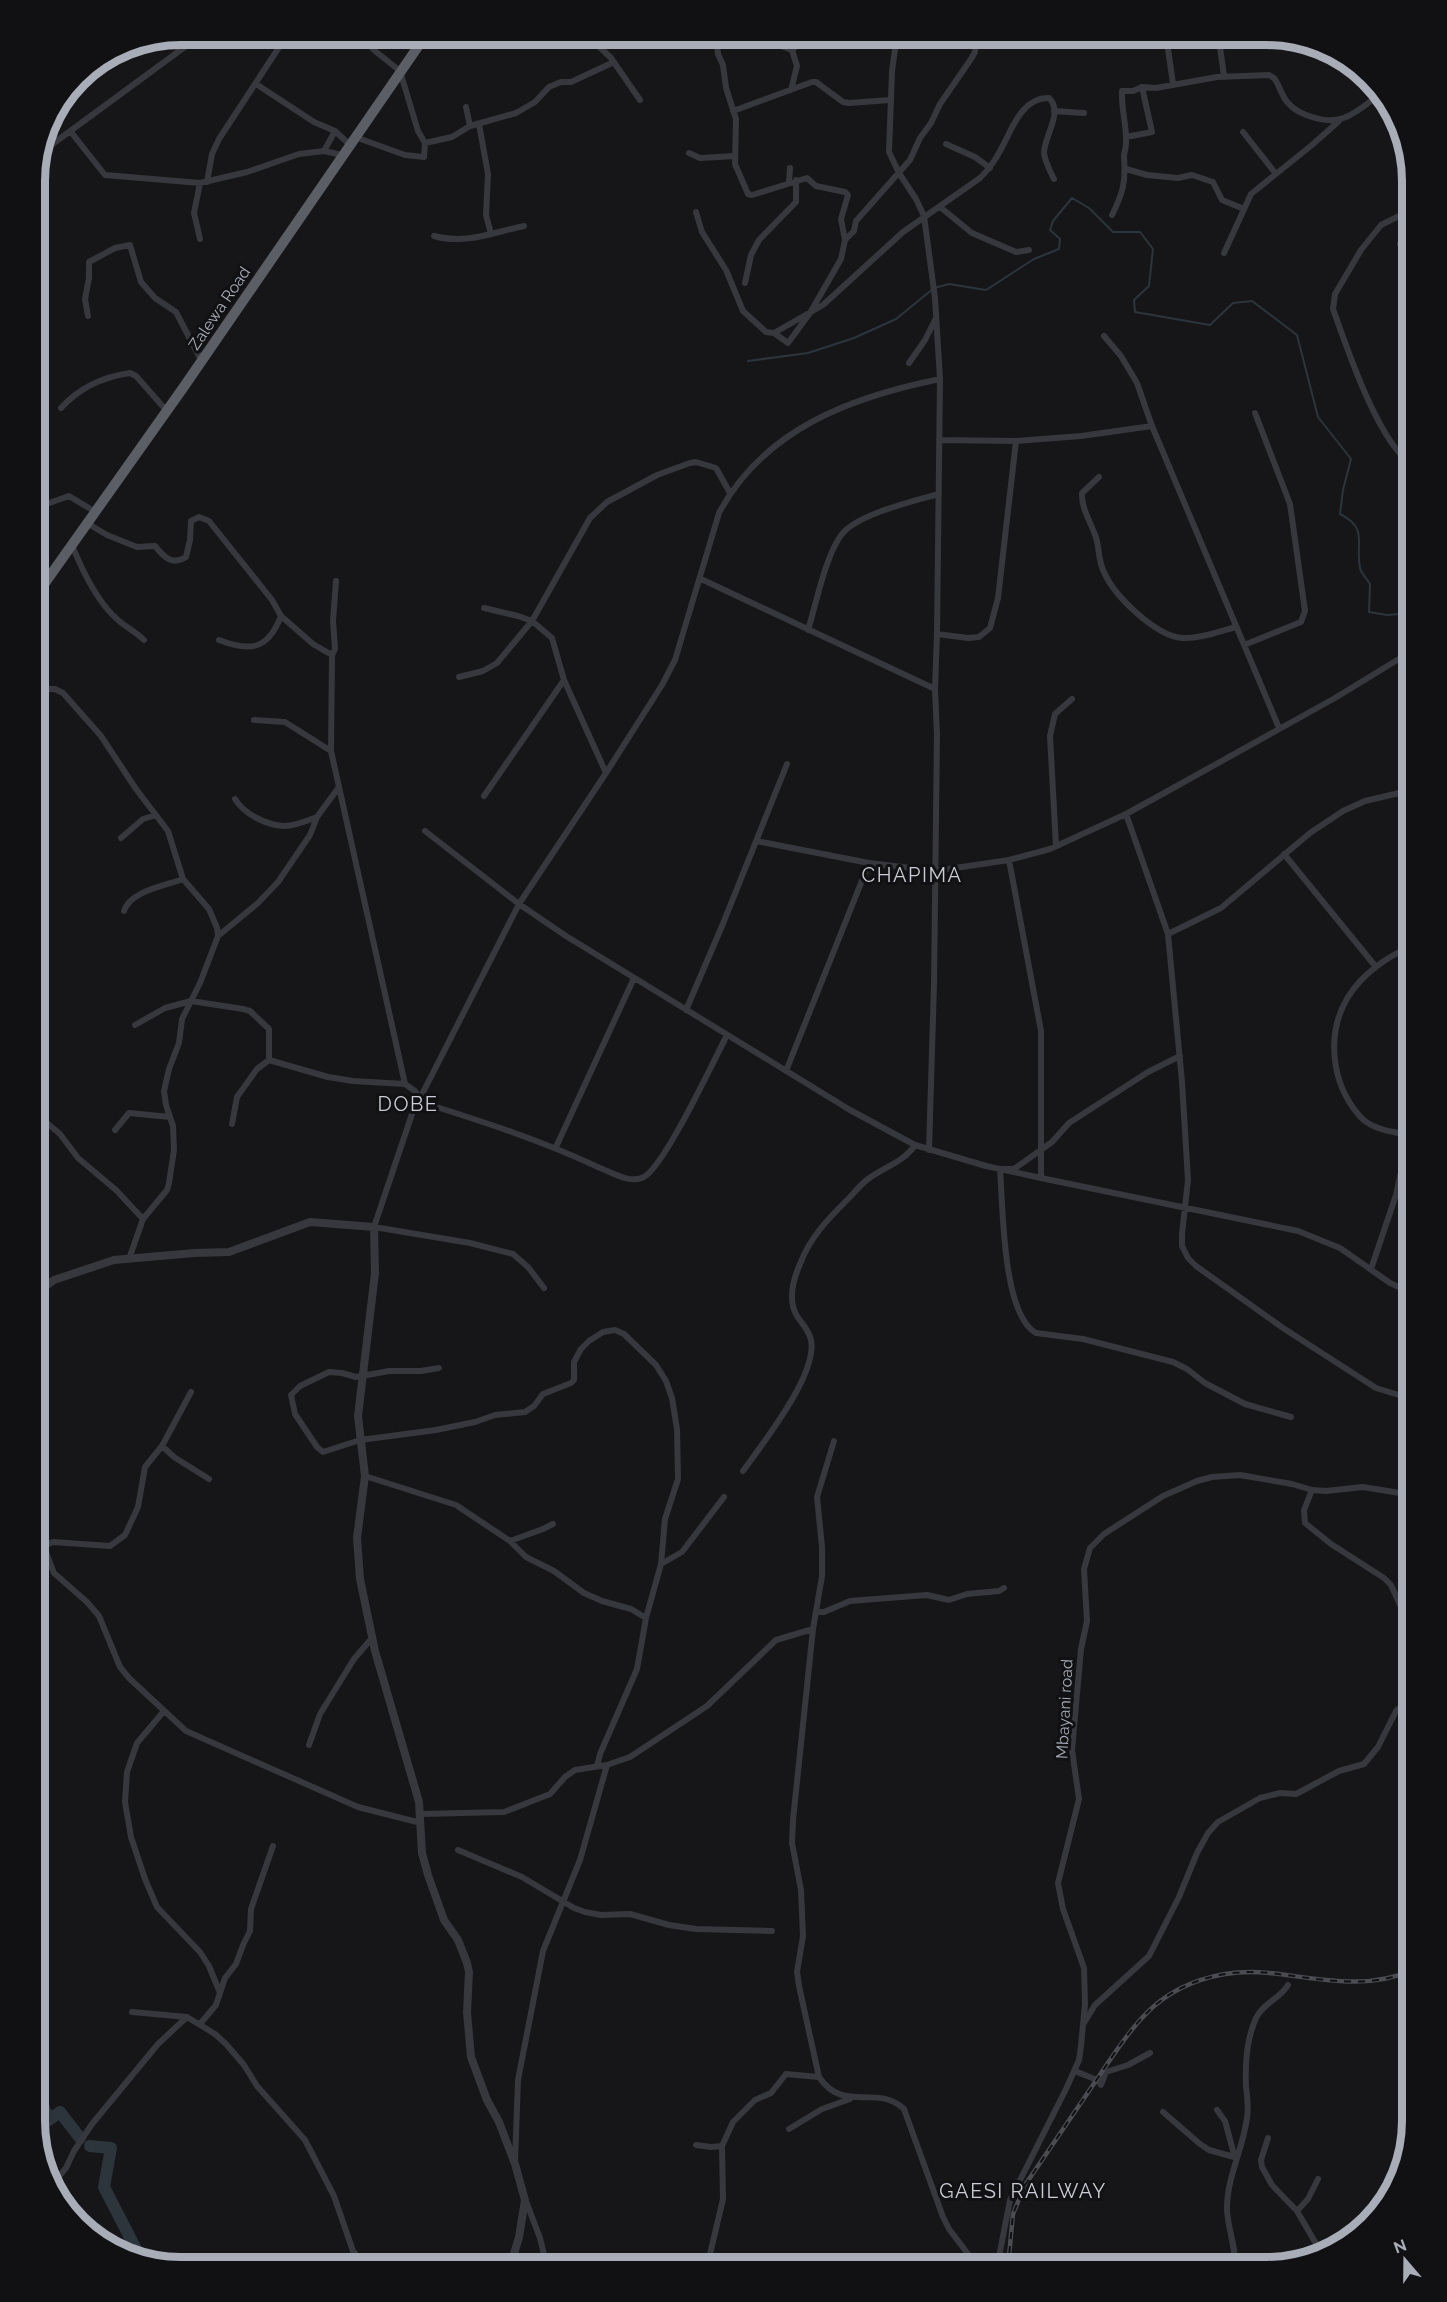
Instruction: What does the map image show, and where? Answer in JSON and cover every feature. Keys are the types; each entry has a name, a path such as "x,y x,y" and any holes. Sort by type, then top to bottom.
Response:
{"highway":[{"name":"Zalewa Road","path":"45,583 417,45"}],"street":[{"path":"50,147 186,45"},
{"path":"200,239 194,213 212,154 219,139 280,45"},
{"path":"256,84 297,112 352,140 405,155 424,157 425,143 418,130 400,70 370,45"},
{"path":"597,45 614,62 640,100"},
{"path":"696,212 702,232 726,270 743,311 766,332 774,333 788,343 810,313 841,259 845,240 841,225 848,194 816,186 807,178 749,195 737,172 735,156 737,126 726,88 725,70 717,45"},
{"path":"778,45 792,50"},
{"path":"792,50 797,45"},
{"path":"896,45 890,100 889,152 924,216 936,317 940,379 938,634 934,688 937,735 929,1150"},
{"path":"845,240 854,231 856,221 914,154 920,138 966,67 975,52 976,45"},
{"path":"1167,45 1173,84"},
{"path":"1220,45 1224,76"},
{"path":"791,90 797,66 792,50"},
{"path":"425,143 452,137 471,126 516,112 534,102 549,87 561,82 571,82 614,62"},
{"path":"1112,215 1122,196 1126,169 1122,91 1133,91 1142,87 1156,88 1224,76 1269,75 1274,78 1283,97 1296,110 1319,119 1339,120"},
{"path":"733,111 812,82 816,82 843,102 858,104 890,100"},
{"path":"1126,137 1152,132 1142,87"},
{"path":"774,333 822,305 903,232 969,187 990,168 1020,115 1028,106 1044,98 1053,101 1054,111 1044,149 1047,166 1054,179"},
{"path":"1224,253 1251,194 1339,120 1355,113 1374,99"},
{"path":"466,107 471,126"},
{"path":"1054,111 1084,112"},
{"path":"479,124 488,174 486,210 491,234"},
{"path":"324,151 335,131"},
{"path":"71,132 105,175 203,183 254,170 299,154 324,151 342,155"},
{"path":"1243,132 1276,174"},
{"path":"946,144 975,157 990,168"},
{"path":"689,153 699,158 735,156"},
{"path":"745,283 751,255 759,240 796,202 790,168"},
{"path":"1126,169 1147,175 1178,178 1192,176 1213,182 1222,200 1244,209"},
{"path":"940,207 972,233 1016,252 1029,250"},
{"path":"1402,214 1381,225 1361,250 1335,294 1333,309 1369,403 1389,438 1402,453"},
{"path":"434,236 464,240 524,226"},
{"path":"88,316 85,299 89,262 115,248 130,245 141,282 155,298 176,312 182,319 193,348 201,360"},
{"path":"909,363 925,340 936,317"},
{"path":"1104,336 1121,356 1137,382 1152,426 1279,728"},
{"path":"61,408 72,396 95,382 130,373 136,376 166,410"},
{"path":"545,2257 515,2164 471,2056 467,2012 468,1968 458,1940 444,1920 422,1853 421,1814 372,1638 358,1558 357,1538 365,1476 358,1416 375,1273 375,1227 419,1098 519,904 606,773 662,685 675,660 719,513 730,493 761,459 790,434 809,422 860,399 940,379"},
{"path":"1244,645 1301,622 1305,611 1290,504 1255,413"},
{"path":"939,440 1016,441 1081,436 1152,426"},
{"path":"938,634 979,637 990,628 998,598 1016,441"},
{"path":"459,677 483,671 497,663 532,621 584,527 607,502 657,475 696,462 716,468 730,493"},
{"path":"1099,477 1082,493 1082,501 1097,539 1102,568 1110,583 1146,622 1158,631 1182,638 1194,638 1236,627"},
{"path":"808,630 830,558 842,534 864,519 909,502 939,494"},
{"path":"45,504 69,496 94,511"},
{"path":"87,522 107,535 136,547 155,546 169,560 174,561 186,557 191,520 199,517 209,521 272,600 280,616 313,644 332,655"},
{"path":"72,544 80,564 104,606 120,622 138,633 144,640"},
{"path":"701,579 934,688"},
{"path":"336,580 332,655 331,752 405,1084"},
{"path":"484,608 532,621 552,638 564,680 606,773"},
{"path":"219,640 237,647 248,648 256,645 266,640 280,616"},
{"path":"756,841 869,863 935,871 1009,861 1056,846 1126,814 1335,698 1402,658"},
{"path":"484,796 564,680"},
{"path":"45,689 55,689 68,698 101,735 172,839 183,879 209,909 218,936"},
{"path":"1056,846 1050,736 1055,714 1072,699"},
{"path":"254,720 285,722 331,752"},
{"path":"686,1010 787,764"},
{"path":"129,1259 142,1219 167,1190 169,1183 174,1150 173,1126 164,1091 179,1043 182,1019 218,936 258,903 278,882 310,835 316,817 339,787"},
{"path":"1168,934 1221,908 1310,833 1343,812 1365,801 1402,793"},
{"path":"235,799 253,817 278,825 292,825 316,817"},
{"path":"1126,814 1168,934 1180,1056 1188,1180 1182,1246 1188,1258 1196,1266 1283,1328 1376,1388 1402,1396"},
{"path":"121,838 143,819 156,815"},
{"path":"425,831 519,904 634,978 861,1116 915,1145 1000,1169 1298,1231 1340,1248 1390,1283 1402,1288"},
{"path":"1284,854 1376,966"},
{"path":"1009,861 1041,1031 1041,1178"},
{"path":"786,1071 869,863"},
{"path":"124,911 127,902 137,896 183,879"},
{"path":"1402,951 1376,966 1348,997 1336,1028 1334,1061 1342,1090 1359,1116 1380,1129 1402,1133"},
{"path":"556,1147 634,978"},
{"path":"135,1025 165,1008 191,1001 250,1011 269,1029 269,1060"},
{"path":"232,1125 237,1097 257,1069 269,1060 353,1082 405,1084 415,1090 424,1103 556,1147 627,1178 639,1179 646,1176 674,1137 727,1035"},
{"path":"1000,1169 1014,1169 1052,1142 1069,1123 1148,1072 1180,1056"},
{"path":"115,1130 129,1113 170,1117"},
{"path":"45,1121 60,1134 78,1158 116,1190 142,1219"},
{"path":"743,1471 792,1401 808,1365 811,1342 806,1328 794,1311 792,1301 795,1277 808,1246 830,1216 866,1181 908,1155 915,1145"},
{"path":"1000,1169 1008,1276 1015,1298 1030,1329 1036,1333 1083,1339 1173,1362 1187,1369 1205,1383 1245,1404 1291,1417"},
{"path":"1371,1269 1402,1169"},
{"path":"45,1287 54,1280 114,1260 229,1252 310,1222 375,1227 464,1242 513,1254 528,1267 544,1288"},
{"path":"439,1368 421,1371 389,1371 362,1376 329,1372 300,1386 291,1395 295,1414 320,1450 326,1451 360,1440 436,1430 475,1422 495,1415 530,1410 543,1394 574,1380 574,1362 581,1349 589,1341 603,1332 615,1330 632,1340 656,1365 666,1381 675,1410 679,1457 678,1479 665,1519 661,1564 646,1618 634,1679 600,1754 597,1766"},
{"path":"45,1545 53,1542 110,1546 125,1535 138,1507 145,1467 162,1446 191,1392"},
{"path":"834,1441 817,1497 822,1564 792,1835 801,1890 803,1936 798,1978 819,2076 832,2092 853,2098"},
{"path":"162,1446 174,1457 209,1479"},
{"name":"Mbayani road","path":"999,2257 1010,2199 1043,2138 1079,2060 1085,2004 1083,1968 1063,1909 1058,1883 1079,1799 1072,1750 1081,1649 1087,1622 1084,1569 1087,1553 1094,1542 1104,1534 1163,1496 1204,1479 1240,1475 1312,1490 1331,1491 1363,1487 1402,1493"},
{"path":"365,1476 456,1505 510,1541 526,1557 554,1571 584,1593 631,1610 646,1618"},
{"path":"1312,1490 1304,1510 1305,1523 1391,1585 1402,1608"},
{"path":"661,1564 682,1552 724,1497"},
{"path":"510,1541 553,1524"},
{"path":"45,1551 54,1573 87,1602 99,1616 120,1667 186,1731 358,1807 421,1823"},
{"path":"816,1612 824,1612 850,1601 927,1595 950,1600 967,1594 999,1591 1004,1588"},
{"path":"421,1814 504,1812 550,1794 569,1773 608,1765 639,1752 692,1717 728,1688 776,1640 813,1629"},
{"path":"309,1745 320,1714 354,1659 372,1638"},
{"path":"1083,2025 1095,2005 1149,1956 1200,1847 1218,1822 1260,1798 1280,1793 1296,1794 1339,1772 1364,1764 1378,1747 1396,1711 1402,1706"},
{"path":"164,1711 137,1743 127,1772 125,1802 131,1837 157,1907 200,1952 209,1966 220,1993"},
{"path":"515,2164 519,2080 543,1952 580,1860 608,1765"},
{"path":"200,2024 216,2004 225,1978 236,1964 250,1931 251,1909 273,1846"},
{"path":"458,1850 522,1877 574,1908 595,1915 630,1914 682,1927 772,1931"},
{"path":"1234,2257 1227,2205 1230,2180 1247,2118 1246,2079 1251,2034 1260,2012 1280,1996 1288,1985"},
{"path":"132,2012 187,2017 215,2034 226,2044 244,2065 257,2086 303,2137 334,2196 353,2251 358,2257"},
{"path":"58,2178 92,2124 158,2044 187,2017"},
{"path":"1075,2071 1097,2080 1101,2085 1106,2073 1128,2065 1150,2053"},
{"path":"709,2257 723,2199 722,2146 736,2119 755,2100 771,2093 784,2075 819,2076"},
{"path":"789,2129 822,2109 853,2098 874,2097 893,2102 904,2109 946,2223 971,2257"},
{"path":"1217,2110 1225,2121 1235,2159"},
{"path":"1163,2112 1209,2150 1235,2159"},
{"path":"1268,2138 1261,2160 1262,2167 1272,2185 1297,2211 1318,2247"},
{"path":"696,2145 722,2146"},
{"path":"1297,2211 1308,2199 1318,2179"},
{"path":"513,2257 525,2200"}],"waterway":[{"path":"748,361 808,353 854,338 896,319 934,288 949,284 986,290 1034,259 1059,249 1060,239 1050,230 1053,221 1072,198 1089,208 1113,232 1140,232 1153,249 1149,286 1134,300 1135,312 1210,325 1233,303 1252,301 1297,335 1318,417 1351,459 1340,514 1349,519 1358,531 1360,568 1370,584 1369,612 1387,615 1402,614"},
{"path":"45,2111 49,2120 60,2112 80,2138"},
{"path":"90,2146 111,2148 104,2187 136,2250"}],"railway":[{"path":"1009,2257 1013,2214 1025,2185 1128,2034 1142,2018 1169,1995 1200,1980 1234,1973 1269,1973 1342,1981 1377,1980 1402,1974"}],"district":[{"name":"CHAPIMA","path":"912,875"},
{"name":"DOBE","path":"408,1104"},
{"name":"GAESI RAILWAY","path":"1023,2191"}]}
